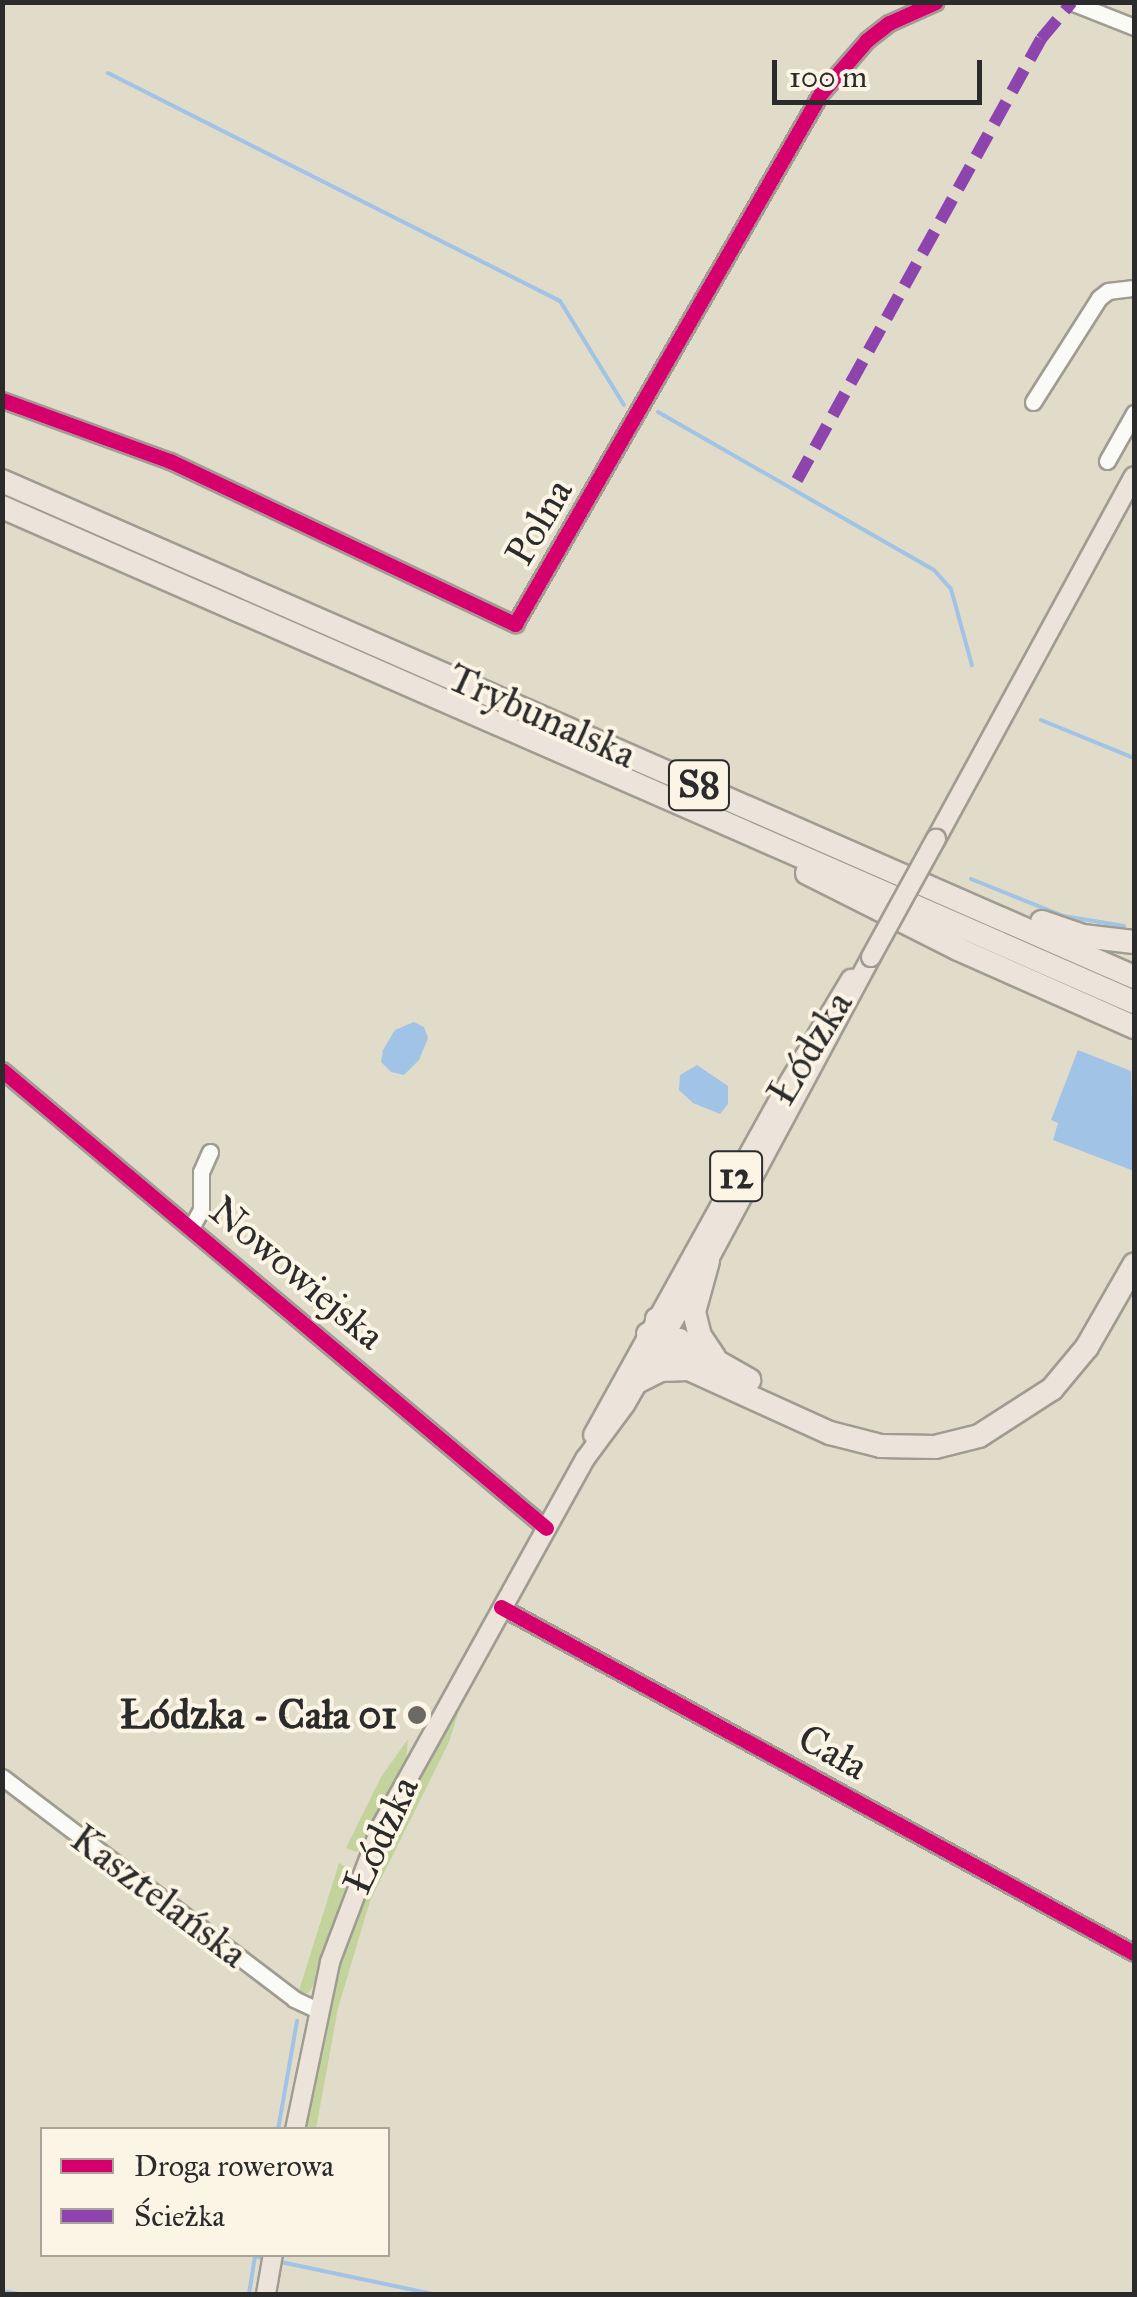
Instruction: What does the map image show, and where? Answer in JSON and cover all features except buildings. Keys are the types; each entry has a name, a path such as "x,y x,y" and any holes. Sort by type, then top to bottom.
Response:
{"highway":[{"name":"Trybunalska","path":"2,482 1134,977"},
{"name":"Trybunalska","path":"2,507 1134,1002"},
{"path":"710,815 792,865 958,949 1134,1028"},
{"path":"929,887 1083,936 1134,942"},
{"path":"1100,1012 1134,1035"},
{"name":"12","path":"708,1261 694,1312 702,1340 720,1363"},
{"path":"657,1333 672,1359 830,1433 881,1446 935,1447 978,1436 1034,1402 1067,1373 1096,1334 1134,1265"},
{"path":"657,1333 833,1423 860,1429 926,1433 996,1424"},
{"path":"639,1381 666,1369 690,1369"}],"main road":[{"name":"Łódzka","path":"585,1459 600,1421 708,1261 1134,476"},
{"name":"Łódzka","path":"296,2127 318,2010 345,1915 381,1826 585,1459 639,1381 657,1333 815,1034 848,982 871,957"},
{"path":"266,2294 272,2263"}],"street":[{"name":"Polna","path":"2,400 170,461 515,624 821,93 867,40 889,23 936,2"},
{"path":"1071,2 1134,27"},
{"path":"1033,402 1099,298 1108,291 1134,288"},
{"path":"1107,461 1134,413"},
{"name":"Nowowiejska","path":"2,1070 192,1226 546,1528"},
{"path":"192,1226 201,1210 201,1172 210,1152"},
{"name":"Cała","path":"502,1607 1134,1953"},
{"name":"Kasztelańska","path":"2,1777 294,1999 318,2010"}],"green space":[{"path":"460,1707 449,1742 370,1901 338,2008 316,2127 305,2127 336,1972 386,1837 412,1783"},
{"path":"408,1739 406,1760 363,1848 356,1852 346,1848 381,1777"},
{"path":"339,1863 347,1868 347,1882 314,1985 308,1993 298,1994"}],"water":[{"path":"414,1022 424,1027 428,1038 419,1060 404,1075 391,1072 381,1062 383,1050 395,1030"},
{"path":"1078,1050 1131,1071 1134,1171 1053,1140 1058,1123 1051,1120"},
{"path":"697,1065 728,1086 728,1104 720,1114 693,1103 679,1090 680,1075"}],"waterway":[{"path":"108,73 560,301 624,405"},
{"path":"658,412 934,570 951,589 972,665"},
{"path":"1041,720 1134,758"},
{"path":"971,879 1063,916 1124,926"},
{"path":"279,2127 297,2021"},
{"path":"249,2294 255,2257"},
{"path":"259,2257 267,2259"},
{"path":"276,2261 433,2294"},
{"path":"2,2291 19,2294"}],"marked path":[{"path":"797,480 1041,39 1072,2"}],"cycle path":[{"path":"2,400 170,461 515,624 821,93 867,40 889,23 936,2"},
{"path":"2,1070 546,1528"},
{"path":"501,1607 1134,1953"}],"place":[{"name":"Łódzka - Cała 01","path":"417,1715"}]}
